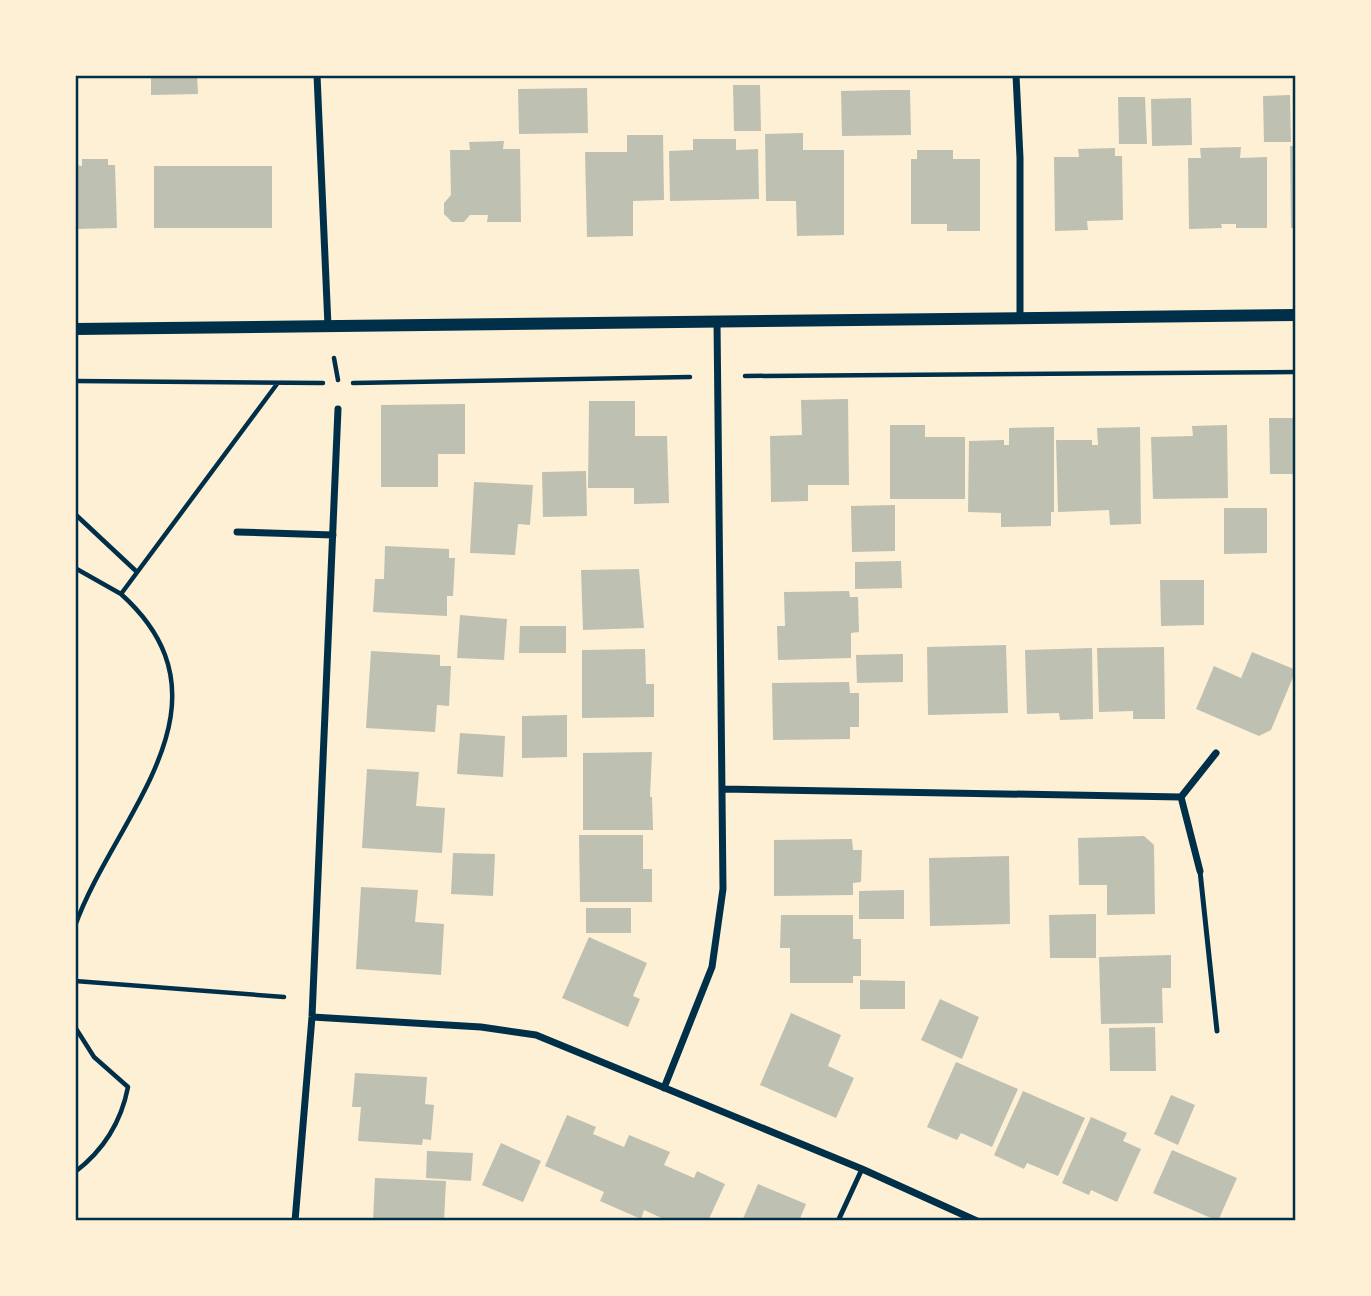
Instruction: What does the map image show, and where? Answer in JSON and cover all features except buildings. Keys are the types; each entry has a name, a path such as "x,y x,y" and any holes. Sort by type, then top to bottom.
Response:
{"street":[{"path":"317,75 328,326"},
{"path":"1016,75 1020,158 1020,318"},
{"path":"75,329 1296,315"},
{"path":"664,1088 706,988 716,946 723,889 717,321"},
{"path":"295,1221 312,1017 338,409"},
{"path":"237,532 333,535"},
{"path":"1181,797 1216,753"},
{"path":"724,789 1181,797"},
{"path":"1181,797 1200,871"},
{"path":"312,1017 519,1032 569,1046 862,1169 977,1221"}],"lane":[{"path":"1200,871 1217,1031"},
{"path":"838,1221 862,1169"}],"path":[{"path":"328,326 338,383 338,409"},
{"path":"121,594 278,383"},
{"path":"75,514 137,572"},
{"path":"75,568 121,594 145,617 158,636 168,667 172,706 152,779 94,879 75,926"},
{"path":"75,981 312,999"},
{"path":"75,1027 93,1057 128,1087 120,1116 108,1140 75,1172"}]}
